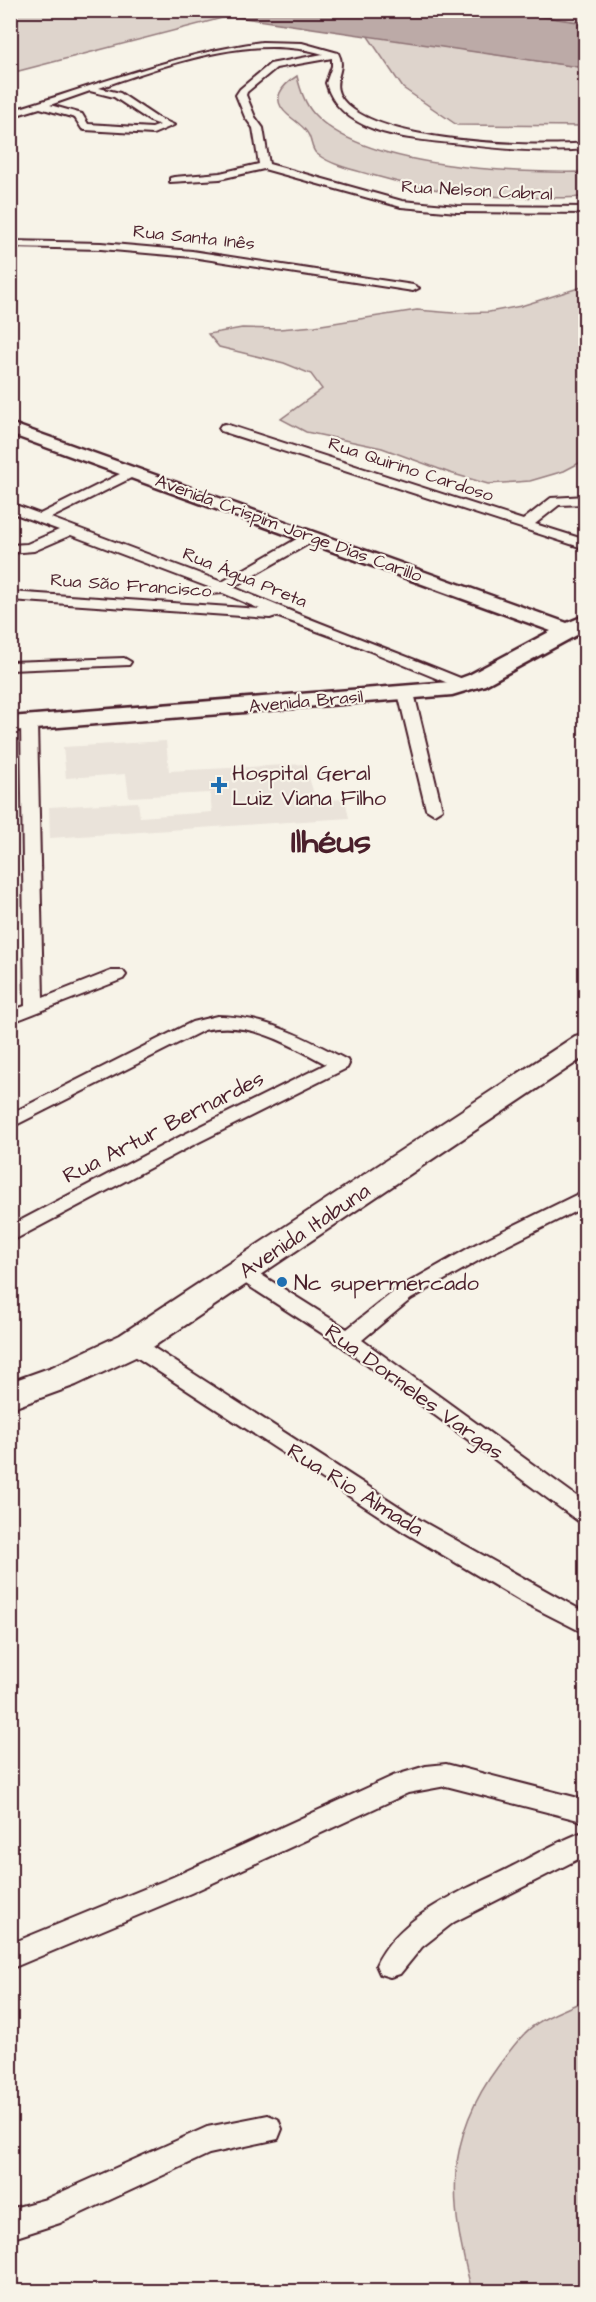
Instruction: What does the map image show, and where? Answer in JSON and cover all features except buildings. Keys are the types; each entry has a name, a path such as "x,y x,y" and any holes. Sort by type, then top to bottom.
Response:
{"main road":[{"name":"Avenida Itabuna","path":"10,1396 64,1376 132,1344 585,1042"}],"street":[{"path":"10,114 155,68 250,44 273,43 304,46 335,55 338,61 331,83 337,98 345,108 385,130 420,137 501,145 557,148 585,146"},
{"path":"174,180 223,176 264,166 258,129 244,105 241,94 273,66 335,55"},
{"path":"41,105 79,116 85,127 153,131 169,125 153,119 117,95 90,89"},
{"name":"Rua Nelson Cabral","path":"264,166 400,204 457,209 585,210"},
{"name":"Rua Santa Inês","path":"10,244 67,244 201,255 413,288"},
{"name":"Avenida Crispim Jorge Dias Carillo","path":"10,428 312,536 577,625"},
{"name":"Rua Quirino Cardoso","path":"225,428 585,545"},
{"path":"39,519 132,472"},
{"path":"525,525 556,501 585,500"},
{"name":"Rua Água Preta","path":"10,507 222,587 285,615 363,643 465,685"},
{"path":"10,549 29,548 69,530"},
{"path":"190,609 222,587 312,536"},
{"name":"Rua São Francisco","path":"10,596 285,615"},
{"name":"Avenida Brasil","path":"20,724 406,693 465,685 577,625"},
{"path":"10,666 124,662"},
{"path":"406,693 434,809"},
{"path":"20,724 34,1007"},
{"path":"10,1018 117,975"},
{"name":"Rua Artur Bernardes","path":"10,1122 198,1026 219,1020 258,1026 276,1032 340,1064 188,1140 10,1235"},
{"path":"348,1340 404,1294 483,1249 569,1207 585,1196"},
{"name":"Rua Dorneles Vargas","path":"242,1272 348,1340 585,1515"},
{"name":"Rua Rio Almada","path":"132,1344 329,1473 532,1598 585,1625"},
{"path":"10,1957 182,1885 402,1784 426,1777 446,1775 585,1811"},
{"path":"390,1965 412,1938 445,1914 585,1842"},
{"path":"10,2224 49,2213 207,2141 268,2129"}],"shaded area":[{"path":"221,10 230,16 11,73 11,11"},
{"path":"221,11 501,11 585,23 585,68 230,16"},
{"path":"501,11 585,11 585,23"},
{"path":"367,35 585,68 585,126 457,125 403,88"},
{"path":"297,76 303,96 314,114 337,132 368,146 403,157 482,169 585,172 585,197 504,197 451,192 399,182 337,165 315,152 306,131 288,115 280,104 282,89"},
{"path":"585,286 585,460 564,471 530,481 488,484 450,473 382,448 306,432 281,419 322,389 311,374 284,363 219,347 208,334 242,328 279,329 315,326 417,310 453,313 489,312 521,306"},
{"name":"Hospital Geral Luiz Viana Filho","path":"166,741 169,771 305,764 316,801 345,799 349,818 50,838 49,807 138,802 140,817 212,812 210,793 129,797 126,774 66,778 63,747"},
{"path":"585,2000 585,2291 472,2291 464,2260 456,2201 456,2174 460,2147 468,2120 481,2093 499,2065 526,2032 547,2017"}],"place":[{"name":"Hospital Geral Luiz Viana Filho","path":"219,785"},
{"name":"Nc supermercado","path":"282,1282"}],"district":[{"name":"Ilhéus","path":"331,840"}]}
